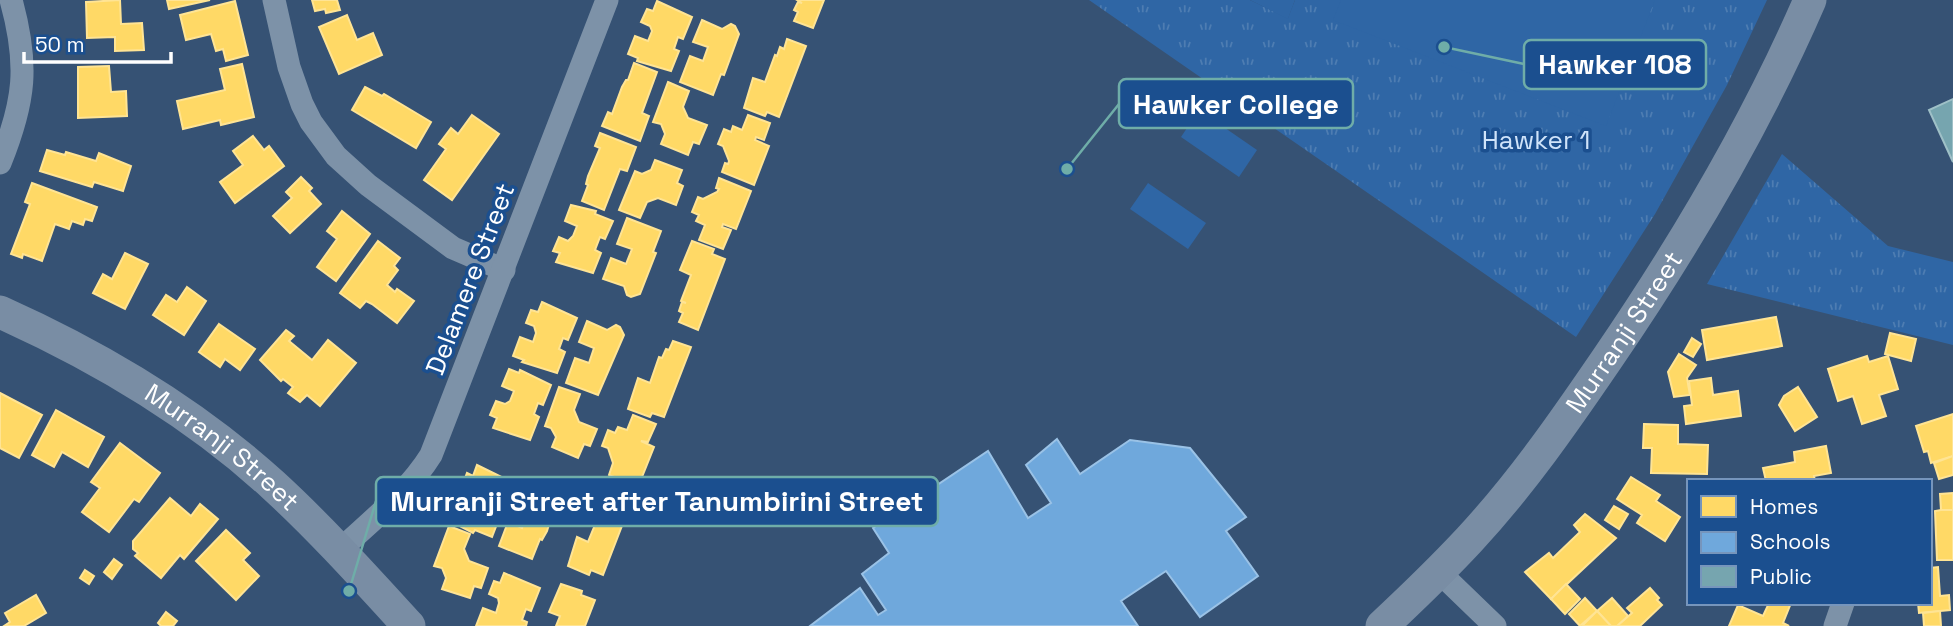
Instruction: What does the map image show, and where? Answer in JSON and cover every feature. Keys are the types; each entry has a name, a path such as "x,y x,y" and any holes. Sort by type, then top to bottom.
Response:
{"street":[{"path":"0,163 22,100 24,62 11,0"},
{"path":"274,0 289,67 302,104 311,122 336,156 368,185 453,248 503,270"},
{"name":"Delamere Street","path":"340,550 399,496 431,455 607,0"},
{"name":"Murranji Street","path":"1382,626 1439,572 1527,471 1668,270 1759,108 1810,0"},
{"name":"Murranji Street","path":"0,312 50,334 130,379 240,457 340,550 409,626"},
{"path":"1439,572 1495,626"},
{"path":"1835,626 1842,605"}],"green space":[{"name":"Hawker 1","path":"1089,0 1250,0 1288,18 1295,0 1767,0 1727,85 1655,214 1576,337"},
{"path":"1250,0 1295,0 1288,19"},
{"path":"1341,0 1655,0 1606,126 1333,20"},
{"path":"1199,110 1257,150 1239,177 1181,137"},
{"path":"1782,154 1888,246 1953,262 1953,345 1707,284"},
{"path":"1148,183 1206,223 1188,249 1130,209"}],"building: Homes":[{"path":"120,0 121,24 142,23 144,50 115,51 115,37 87,38 86,2"},
{"path":"167,0 210,0 169,9"},
{"path":"312,0 337,0 340,10 326,13 325,9 315,11"},
{"path":"797,0 824,0 813,28 794,21 798,12 794,10 798,2 802,3"},
{"path":"235,1 248,55 226,61 223,49 216,51 211,34 186,40 180,15"},
{"path":"657,1 692,17 683,39 678,37 674,49 679,51 671,71 637,61 638,58 628,54 635,36 648,41 652,31 650,26 641,22 647,9 653,11"},
{"path":"347,15 357,40 373,33 382,55 339,74 319,27"},
{"path":"702,20 722,29 731,24 739,34 724,75 721,74 713,95 680,82 690,56 703,61 708,47 693,42"},
{"path":"787,39 806,46 779,117 767,112 765,116 744,108 753,78 765,82 775,55 777,56 780,47 784,49"},
{"path":"634,63 657,72 642,113 649,116 640,141 602,126 608,112 612,114"},
{"path":"242,64 254,117 221,125 220,120 183,129 177,101 225,90 220,69"},
{"path":"109,66 111,92 126,91 127,116 78,118 78,67"},
{"path":"668,82 689,91 683,107 688,118 707,125 699,144 693,142 688,155 661,144 665,134 661,124 653,122"},
{"path":"365,87 382,96 384,94 431,122 416,148 352,110"},
{"path":"472,115 499,134 452,200 424,180 446,149 439,144 451,128 458,134"},
{"path":"748,115 770,123 764,140 756,137 755,140 769,146 754,185 722,172 725,163 728,164 729,161 723,146 718,144 724,129 731,132 733,126 742,130"},
{"path":"600,133 636,147 627,171 620,169 604,210 582,201 588,185 588,176 600,148 595,146"},
{"path":"253,136 264,150 269,146 284,166 235,203 220,182 243,165 233,151"},
{"path":"47,150 65,155 66,152 96,161 99,153 131,166 123,191 94,182 92,187 40,171"},
{"path":"655,160 682,170 677,183 683,186 676,205 658,198 647,202 640,218 619,210 635,171 642,174 651,170"},
{"path":"301,177 312,188 309,191 321,204 290,233 273,216 292,198 286,192"},
{"path":"719,178 751,191 736,229 723,224 722,227 731,230 723,249 699,240 705,225 696,221 699,215 692,212 698,197 703,199 717,192"},
{"path":"32,183 97,207 92,221 85,219 83,225 72,221 69,229 55,224 42,261 23,254 22,258 11,254 30,204 25,202"},
{"path":"571,205 596,211 595,214 613,221 605,239 600,237 595,250 601,253 593,273 556,262 560,253 553,251 559,237 568,241 577,226 565,221"},
{"path":"342,211 370,234 336,281 317,267 337,239 327,231"},
{"path":"627,218 661,231 653,252 656,253 640,294 631,297 627,295 624,286 603,279 611,258 626,264 632,249 617,244"},
{"path":"378,241 400,258 394,266 398,270 387,285 414,301 397,323 372,304 366,301 360,308 340,293"},
{"path":"692,241 714,249 712,254 725,259 698,330 679,322 683,313 679,311 682,302 686,303 681,301 691,275 680,270"},
{"path":"125,253 148,264 125,309 93,293 103,274 112,279"},
{"path":"187,287 206,301 184,335 153,315 166,295 177,302"},
{"path":"542,302 577,318 568,340 563,338 559,349 565,352 557,373 522,362 524,360 513,356 520,337 533,342 536,333 534,326 526,323 531,310 538,312"},
{"path":"1776,317 1782,346 1707,360 1702,330"},
{"path":"587,321 607,330 616,325 624,335 598,395 566,383 575,358 589,363 594,348 579,342"},
{"path":"219,324 255,349 240,370 225,359 220,367 199,352"},
{"path":"286,330 294,336 289,341 312,360 328,340 356,363 320,406 307,395 300,402 288,393 293,387 283,379 281,381 260,360"},
{"path":"1890,333 1916,339 1911,361 1885,354"},
{"path":"1692,338 1701,344 1693,357 1684,352"},
{"path":"673,341 691,347 664,417 652,413 650,417 628,409 638,378 650,383 659,357 662,358 666,349 669,350"},
{"path":"1679,354 1696,365 1687,378 1690,395 1674,397 1668,372"},
{"path":"1867,356 1869,362 1888,356 1898,389 1879,395 1886,416 1862,424 1853,396 1838,401 1828,369"},
{"path":"509,369 519,373 520,370 551,385 543,405 538,403 534,414 539,417 530,440 493,428 497,418 490,415 496,401 505,404 510,401 514,391 502,386"},
{"path":"1711,378 1713,395 1738,391 1741,416 1686,424 1684,406 1692,405 1689,381"},
{"path":"559,387 580,394 574,410 579,422 597,429 590,446 584,444 578,458 552,447 556,437 551,428 545,426"},
{"path":"1798,387 1817,417 1795,431 1779,405 1784,396"},
{"path":"0,393 42,415 19,458 0,448"},
{"path":"56,410 104,437 88,467 62,452 54,467 32,455"},
{"path":"1953,414 1953,456 1931,463 1928,451 1924,452 1916,426"},
{"path":"633,415 656,424 648,442 641,441 654,447 638,487 609,475 613,463 608,448 602,446 608,430 615,433 618,427 627,430"},
{"path":"1644,424 1678,425 1678,444 1708,445 1707,474 1651,473 1652,448 1643,448"},
{"path":"120,443 160,473 139,502 134,499 109,532 82,512 100,488 91,482"},
{"path":"1826,446 1831,473 1814,476 1815,479 1766,479 1763,468 1795,462 1794,452"},
{"path":"1953,456 1953,475 1939,479 1934,463"},
{"path":"477,465 514,483 505,506 499,504 495,514 500,516 492,537 475,530 473,533 450,521 457,503 469,507 473,498 470,492 461,489 467,473 473,476"},
{"path":"1631,477 1660,495 1656,501 1680,517 1665,541 1637,523 1642,515 1617,499"},
{"path":"521,484 541,494 549,489 554,491 557,498 547,531 542,540 540,539 532,559 499,546 508,522 522,528 528,512 513,506"},
{"path":"1953,493 1953,510 1941,510 1940,494"},
{"path":"170,498 191,516 200,504 218,519 184,559 180,555 161,578 135,556 138,553 133,549 133,541"},
{"path":"611,498 630,505 603,575 591,570 589,575 568,566 577,537 588,542 599,515 604,517 601,514 604,506 608,507"},
{"path":"1614,506 1628,514 1619,529 1605,520"},
{"path":"1953,510 1953,560 1937,560 1935,511"},
{"path":"1585,514 1616,538 1551,599 1525,572 1549,553 1553,558 1580,532 1574,525"},
{"path":"449,526 470,534 464,549 469,561 488,568 481,588 474,586 470,598 442,589 446,578 442,568 434,566"},
{"path":"226,530 250,553 243,560 259,576 236,600 196,561"},
{"path":"114,559 122,565 112,579 104,572"},
{"path":"1938,567 1940,596 1949,595 1950,610 1919,613 1918,605 1932,605 1932,568"},
{"path":"85,570 94,576 89,584 80,578"},
{"path":"504,573 540,588 531,611 526,609 522,620 527,622 526,626 476,626 483,608 496,613 498,598 489,594 494,581 500,583"},
{"path":"561,584 582,591 581,595 595,600 585,626 556,626 560,616 549,612"},
{"path":"1566,584 1580,599 1565,614 1551,599"},
{"path":"1650,588 1662,605 1640,626 1617,626 1632,613 1627,608"},
{"path":"36,595 46,613 24,626 4,626 10,622 5,613"},
{"path":"1585,598 1597,611 1580,626 1569,614"},
{"path":"1612,598 1628,616 1617,626 1611,626 1597,611"},
{"path":"1738,605 1763,616 1768,605 1790,605 1783,623 1789,626 1729,626"},
{"path":"1597,611 1611,626 1582,626"},
{"path":"1940,611 1941,626 1924,626 1923,613"},
{"path":"166,612 177,621 173,626 161,626 158,623"}],"building: Schools":[{"path":"1057,439 1080,474 1130,440 1190,448 1246,517 1226,531 1258,576 1200,617 1166,571 1121,601 1138,626 810,626 860,588 878,615 886,610 862,574 889,553 873,528 988,451 1028,518 1051,503 1026,465"}],"building: Public":[{"path":"1953,99 1953,162 1929,110"}],"place":[{"name":"Hawker 108","path":"1444,47"},
{"name":"Hawker College","path":"1067,169"},
{"name":"Murranji Street after Tanumbirini Street","path":"349,591"}]}
